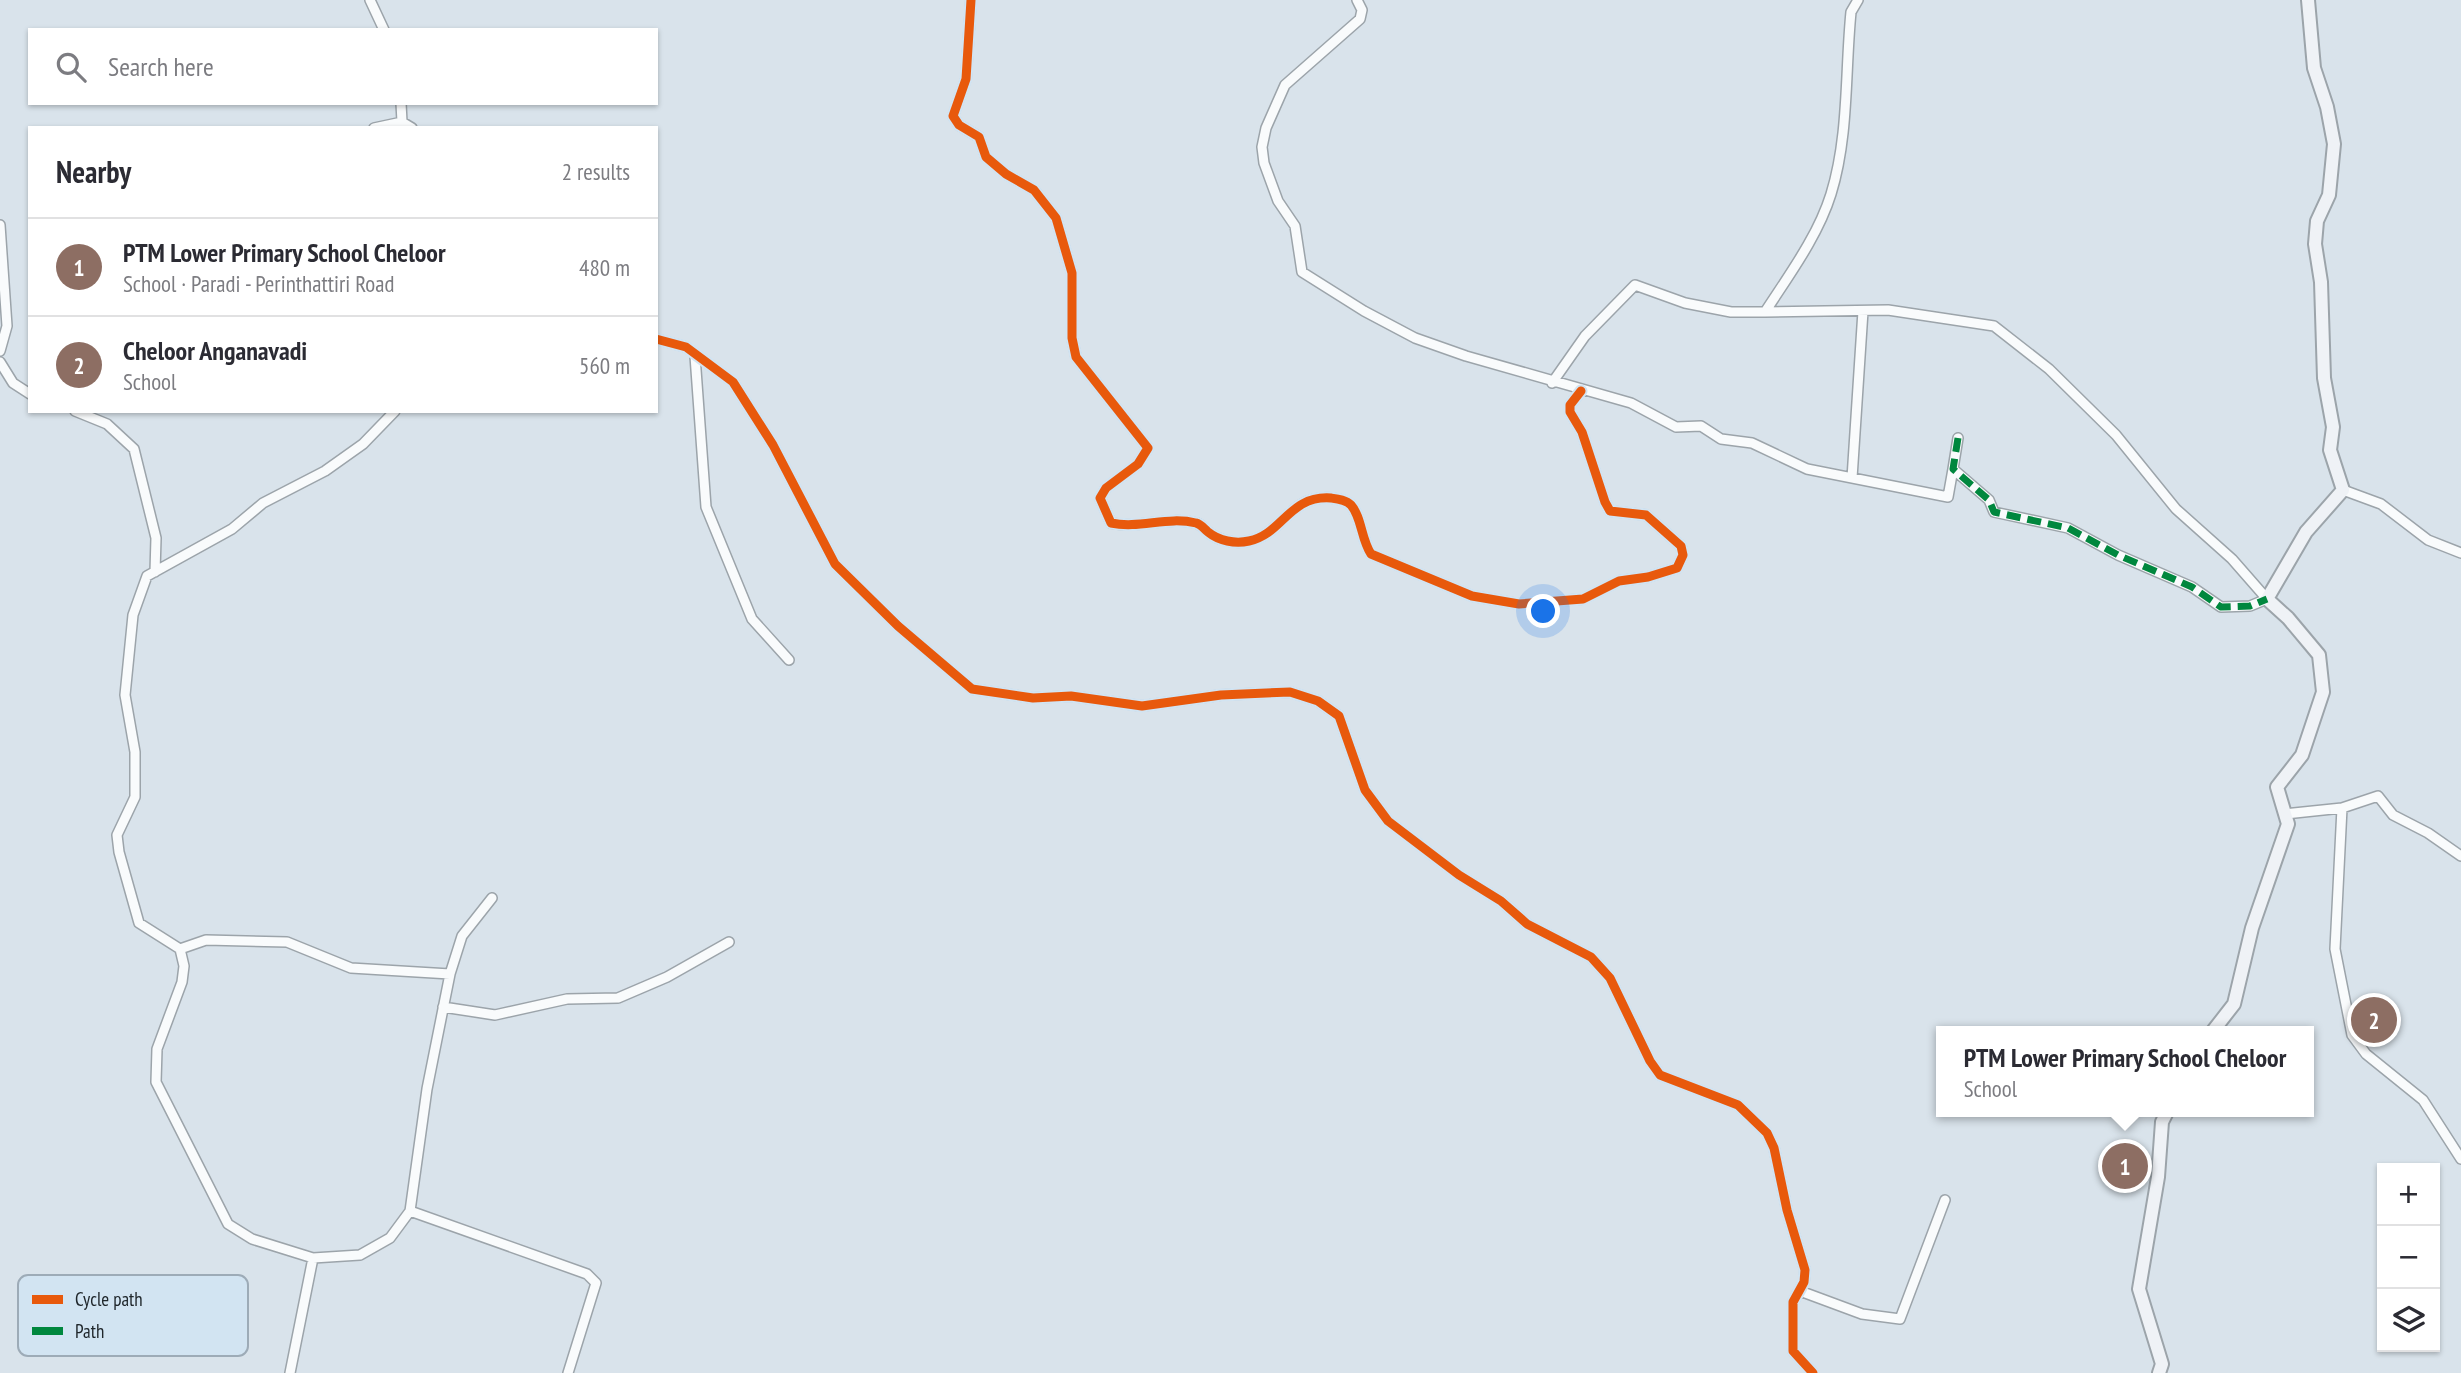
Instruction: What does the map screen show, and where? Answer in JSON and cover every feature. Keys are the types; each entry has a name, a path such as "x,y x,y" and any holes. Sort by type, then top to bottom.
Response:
{"main road":[{"path":"2217,1026 2234,1004 2252,928 2288,824 2277,787 2302,755 2323,692 2319,655 2288,618 2267,599 2306,532 2343,490 2332,460 2333,427 2321,346 2321,282 2315,244 2317,221 2329,195 2334,144 2327,107 2314,68 2308,0"},
{"path":"2159,1373 2162,1364 2140,1289 2164,1117"}],"street":[{"path":"370,0 383,28"},
{"path":"971,0 966,79 953,116 959,125 979,137 986,157 1034,190 1056,218 1072,273 1072,338 1076,357 1148,447 1138,464 1106,488 1100,498 1111,523 1129,527 1161,520 1199,523 1220,539 1251,541 1263,535 1302,502 1320,498 1336,499 1349,502 1358,515 1363,542 1371,554 1472,596 1519,604 1583,599 1619,581 1657,575 1677,568 1683,555 1681,546 1646,515 1610,511 1605,502 1582,432 1570,412 1570,405 1581,391"},
{"path":"1357,0 1362,10 1360,19 1285,85 1266,128 1262,147 1269,183 1295,226 1302,272 1364,311 1415,338 1552,383 1630,403 1676,427 1701,426 1721,439 1752,443 1807,469 1948,497 1958,438"},
{"path":"1765,312 1797,263 1831,195 1844,134 1851,12 1858,0"},
{"path":"401,105 402,122"},
{"path":"383,126 402,122 409,126"},
{"path":"0,225 8,327 0,351"},
{"path":"1552,383 1585,336 1635,285 1685,303 1731,312 1888,310 1994,326 2049,369 2116,435 2176,509 2232,559 2267,599 2250,606 2221,607 2192,587 2118,555 2068,528 1994,512 1989,500 1953,469"},
{"path":"1852,478 1863,311"},
{"path":"658,339 674,342 733,382 773,445 835,564 898,626 972,689 1032,698 1052,695 1142,706 1221,695 1290,692 1318,701 1339,716 1365,790 1388,821 1459,875 1501,901 1527,925 1591,957 1610,978 1650,1061 1660,1075 1738,1105 1767,1133 1774,1148 1787,1210 1805,1270 1800,1291 1793,1302 1793,1351 1813,1373"},
{"path":"695,356 706,507 752,619 789,660"},
{"path":"0,362 13,383 28,393"},
{"path":"80,413 107,424 134,449 156,538 155,572"},
{"path":"393,413 363,444 325,471 263,503 232,529 147,576 133,615 125,695 135,752 136,786 135,797 117,835 119,852 139,923 180,949 184,966 182,982 157,1049 156,1082 228,1224 252,1239 313,1258 360,1255 390,1238 410,1211 427,1089 450,974 461,936 492,898"},
{"path":"2343,490 2381,505 2428,540 2461,553"},
{"path":"2285,814 2342,808 2378,796 2393,815 2428,833 2461,856"},
{"path":"2342,808 2335,949 2352,1035 2366,1054 2423,1100 2461,1159"},
{"path":"180,949 206,940 287,942 351,968 450,974"},
{"path":"443,1007 495,1015 567,999 618,998 667,977 729,942"},
{"path":"1800,1291 1862,1314 1900,1319 1945,1200"},
{"path":"410,1211 587,1274 596,1283 568,1373"},
{"path":"290,1373 313,1258"}],"marked path":[{"path":"1958,438 1953,469 1989,500 1994,512 2068,528 2118,555 2192,587 2221,607 2250,606 2267,599"}],"cycle path":[{"path":"971,0 966,79 953,116 959,125 979,137 986,157 1006,174 1034,190 1056,218 1072,273 1072,338 1076,357 1148,448 1138,464 1106,488 1100,498 1111,523 1132,525 1185,521 1198,524 1222,540 1244,542 1261,537 1305,502 1339,499 1349,503 1355,510 1371,554 1472,596 1519,604 1583,599 1619,581 1648,577 1677,568 1683,555 1681,546 1646,515 1610,511 1605,502 1582,432 1570,412 1570,405 1581,391"},
{"path":"658,340 686,347 733,382 773,445 835,564 898,626 972,689 1033,698 1071,696 1142,706 1221,695 1290,692 1318,701 1339,716 1365,790 1388,821 1459,875 1501,901 1527,924 1591,957 1610,978 1650,1061 1660,1075 1738,1105 1767,1133 1774,1148 1787,1210 1805,1270 1804,1282 1793,1302 1793,1351 1813,1373"}],"place":[{"name":"Cheloor Anganavadi","path":"2374,1020"},
{"name":"PTM Lower Primary School Cheloor","path":"2125,1166"}]}
